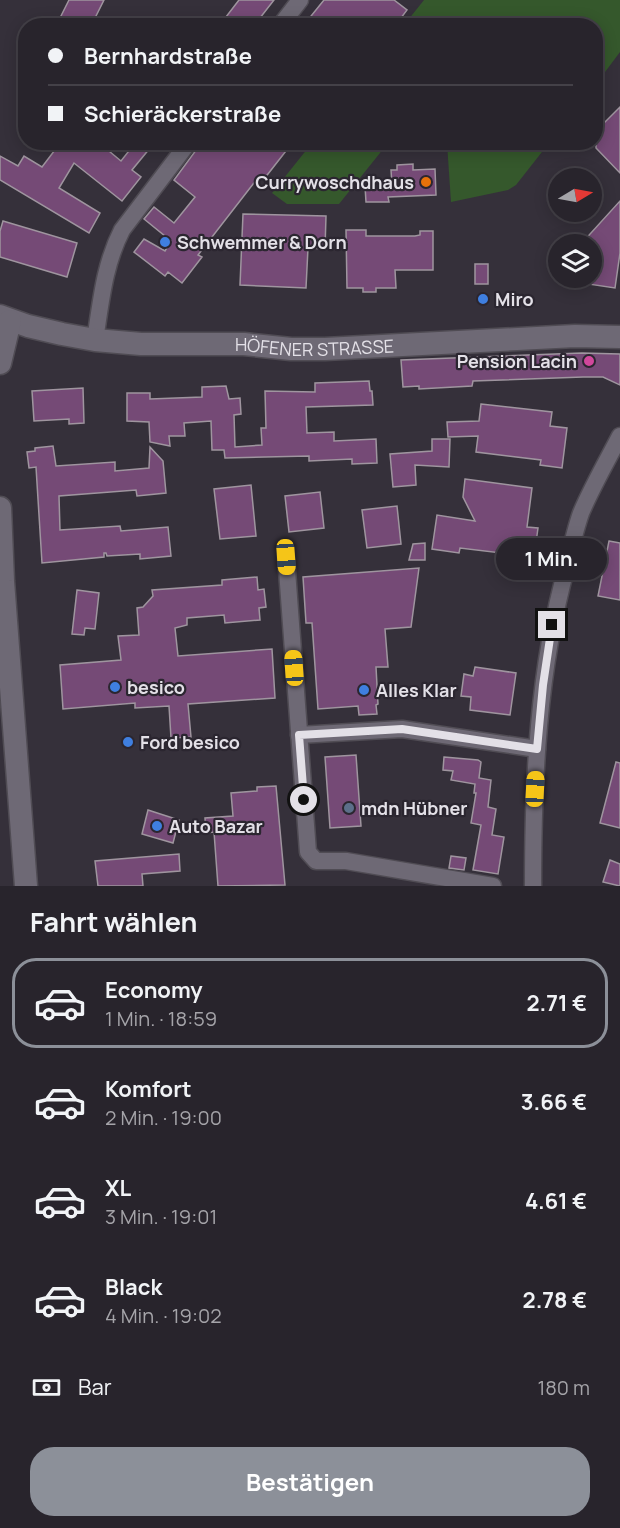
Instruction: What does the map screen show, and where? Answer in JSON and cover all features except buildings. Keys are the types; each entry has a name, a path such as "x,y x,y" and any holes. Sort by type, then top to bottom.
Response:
{"main road":[{"name":"HÖFENER STRASSE","path":"5,318 95,340 141,344 244,344 291,350 575,336 620,337"},
{"path":"0,363 5,318"},
{"path":"0,508 3,581 26,886"}],"street":[{"path":"286,18 300,0"},
{"path":"95,340 105,275 114,246 122,230 183,150"},
{"path":"533,886 537,749 543,685 555,607 581,514 620,436"},
{"path":"286,557 308,852 316,861 346,861 493,886"},
{"path":"299,735 402,729 537,749"}],"green space":[{"path":"424,0 620,0 620,52 603,75 603,18 410,18"},
{"path":"306,150 382,150 339,204 287,204 272,193"},
{"path":"448,150 544,150 516,185 508,190 451,202"}],"place":[{"name":"Currywoschdhaus","path":"426,182"},
{"name":"Schwemmer & Dorn","path":"165,242"},
{"name":"Miro","path":"483,299"},
{"name":"Pension Lacin","path":"589,361"},
{"name":"besico","path":"115,687"},
{"name":"Alles Klar","path":"364,690"},
{"name":"Ford besico","path":"128,742"},
{"name":"mdn Hübner","path":"349,808"},
{"name":"Auto Bazar","path":"157,826"}],"route":[{"path":"304,800 299,735 402,729 537,749 552,625"}]}
